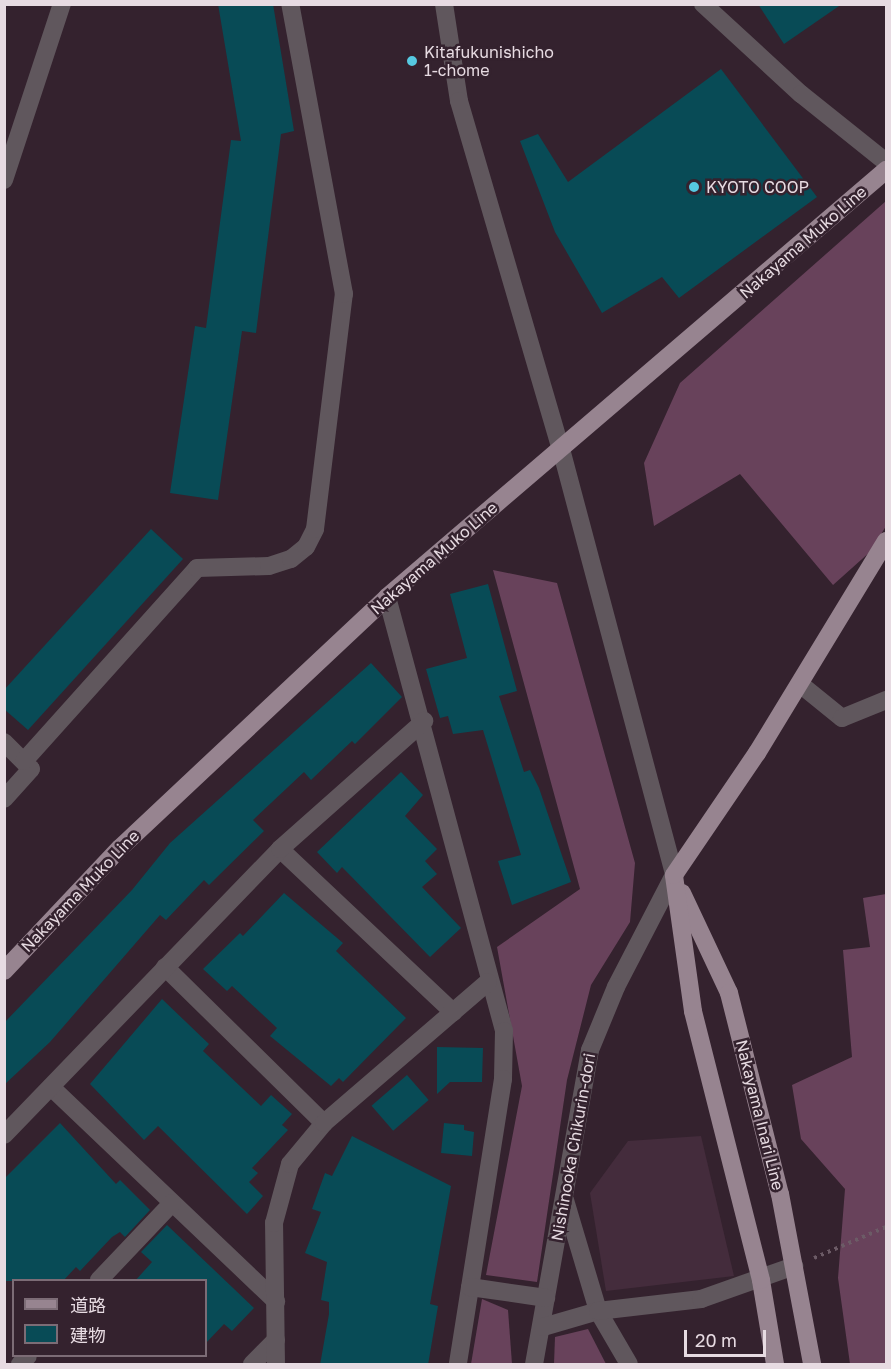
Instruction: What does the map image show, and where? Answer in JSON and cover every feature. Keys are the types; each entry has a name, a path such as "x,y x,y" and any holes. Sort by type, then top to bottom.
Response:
{"main road":[{"name":"Nakayama Muko Line","path":"4,971 120,848 387,597 886,170"},
{"path":"776,1365 761,1280 693,1011 674,875 800,684 886,541"},
{"name":"Nakayama Inari Line","path":"674,875 729,993 794,1266 812,1365"}],"street":[{"path":"4,180 62,4"},
{"path":"24,761 197,568 269,566 291,559 306,547 315,529 344,294 290,4"},
{"path":"444,4 459,101 561,449 674,875"},
{"path":"703,4 801,94 886,162"},
{"path":"387,597 424,721 488,982 504,1032 503,1079 458,1365"},
{"path":"800,684 842,718 886,700"},
{"path":"4,1136 280,849 424,721"},
{"path":"4,742 31,769 4,799"},
{"path":"280,849 453,1012"},
{"name":"Nishinooka Chikurin-dori","path":"534,1365 543,1327 563,1196 590,1050 616,987 674,875"},
{"path":"165,967 324,1123"},
{"path":"276,1365 274,1223 288,1174 324,1123 488,982"},
{"path":"51,1087 276,1301"},
{"path":"563,1196 598,1311 629,1365"},
{"path":"101,1279 172,1203"},
{"path":"543,1327 598,1311 700,1299 761,1280 794,1266"},
{"path":"470,1287 546,1298"},
{"path":"252,1365 276,1340"}],"path":[{"path":"794,1266 886,1227"}],"shaded area":[{"path":"886,201 886,526 871,551 833,585 740,474 654,526 644,463 680,383"},
{"path":"493,570 557,583 635,863 630,922 591,985 567,1080 537,1282 486,1275 522,1086 497,947 580,889"},
{"path":"886,894 886,1364 850,1364 838,1278 845,1189 801,1139 792,1085 852,1057 843,950 870,947 863,898"},
{"path":"701,1136 734,1276 606,1291 590,1193 628,1141"},
{"path":"482,1299 508,1310 512,1364 471,1364"},
{"path":"588,1329 606,1364 554,1364 555,1337"}],"building":[{"path":"218,4 273,4 294,131 281,134 256,333 242,331 218,500 170,493 195,326 206,328 231,140 241,141"},
{"path":"758,4 842,4 784,44"},
{"path":"721,69 817,197 679,298 662,277 602,313 555,232 520,141 538,134 568,182"},
{"path":"151,529 183,559 28,730 4,709 4,690"},
{"path":"488,584 517,691 499,696 524,772 530,770 539,788 571,882 512,905 498,861 521,855 483,730 453,734 448,716 440,718 426,669 467,658 450,594"},
{"path":"371,663 402,697 355,744 352,741 311,780 304,772 253,820 264,831 209,885 204,880 166,920 160,915 50,1042 4,1085 4,1023 132,890 170,843"},
{"path":"401,772 423,795 405,816 437,849 425,861 437,874 422,887 461,928 430,957 342,867 337,873 317,852"},
{"path":"284,893 343,943 336,951 406,1018 343,1082 339,1078 331,1086 270,1036 277,1028 232,986 227,991 203,969 240,933 243,936"},
{"path":"162,999 209,1044 203,1051 261,1106 271,1095 292,1114 282,1125 288,1130 252,1168 258,1173 249,1182 263,1196 247,1214 158,1126 144,1140 90,1084"},
{"path":"437,1047 483,1048 482,1082 450,1082 437,1094"},
{"path":"407,1075 429,1100 393,1131 372,1106"},
{"path":"60,1123 116,1184 120,1180 150,1210 125,1237 120,1232 112,1237 80,1271 76,1267 65,1279 4,1281 4,1179"},
{"path":"444,1123 464,1125 464,1130 474,1132 472,1156 441,1153"},
{"path":"352,1136 451,1186 430,1304 438,1306 428,1365 320,1365 329,1314 329,1302 321,1300 327,1262 305,1253 321,1212 312,1209 325,1173 332,1176"},
{"path":"167,1225 254,1308 232,1331 224,1324 207,1342 207,1279 137,1279 152,1262 141,1252"}],"place":[{"name":"Kitafukunishicho 1-chome","path":"412,61"},
{"name":"KYOTO COOP","path":"694,187"}]}
